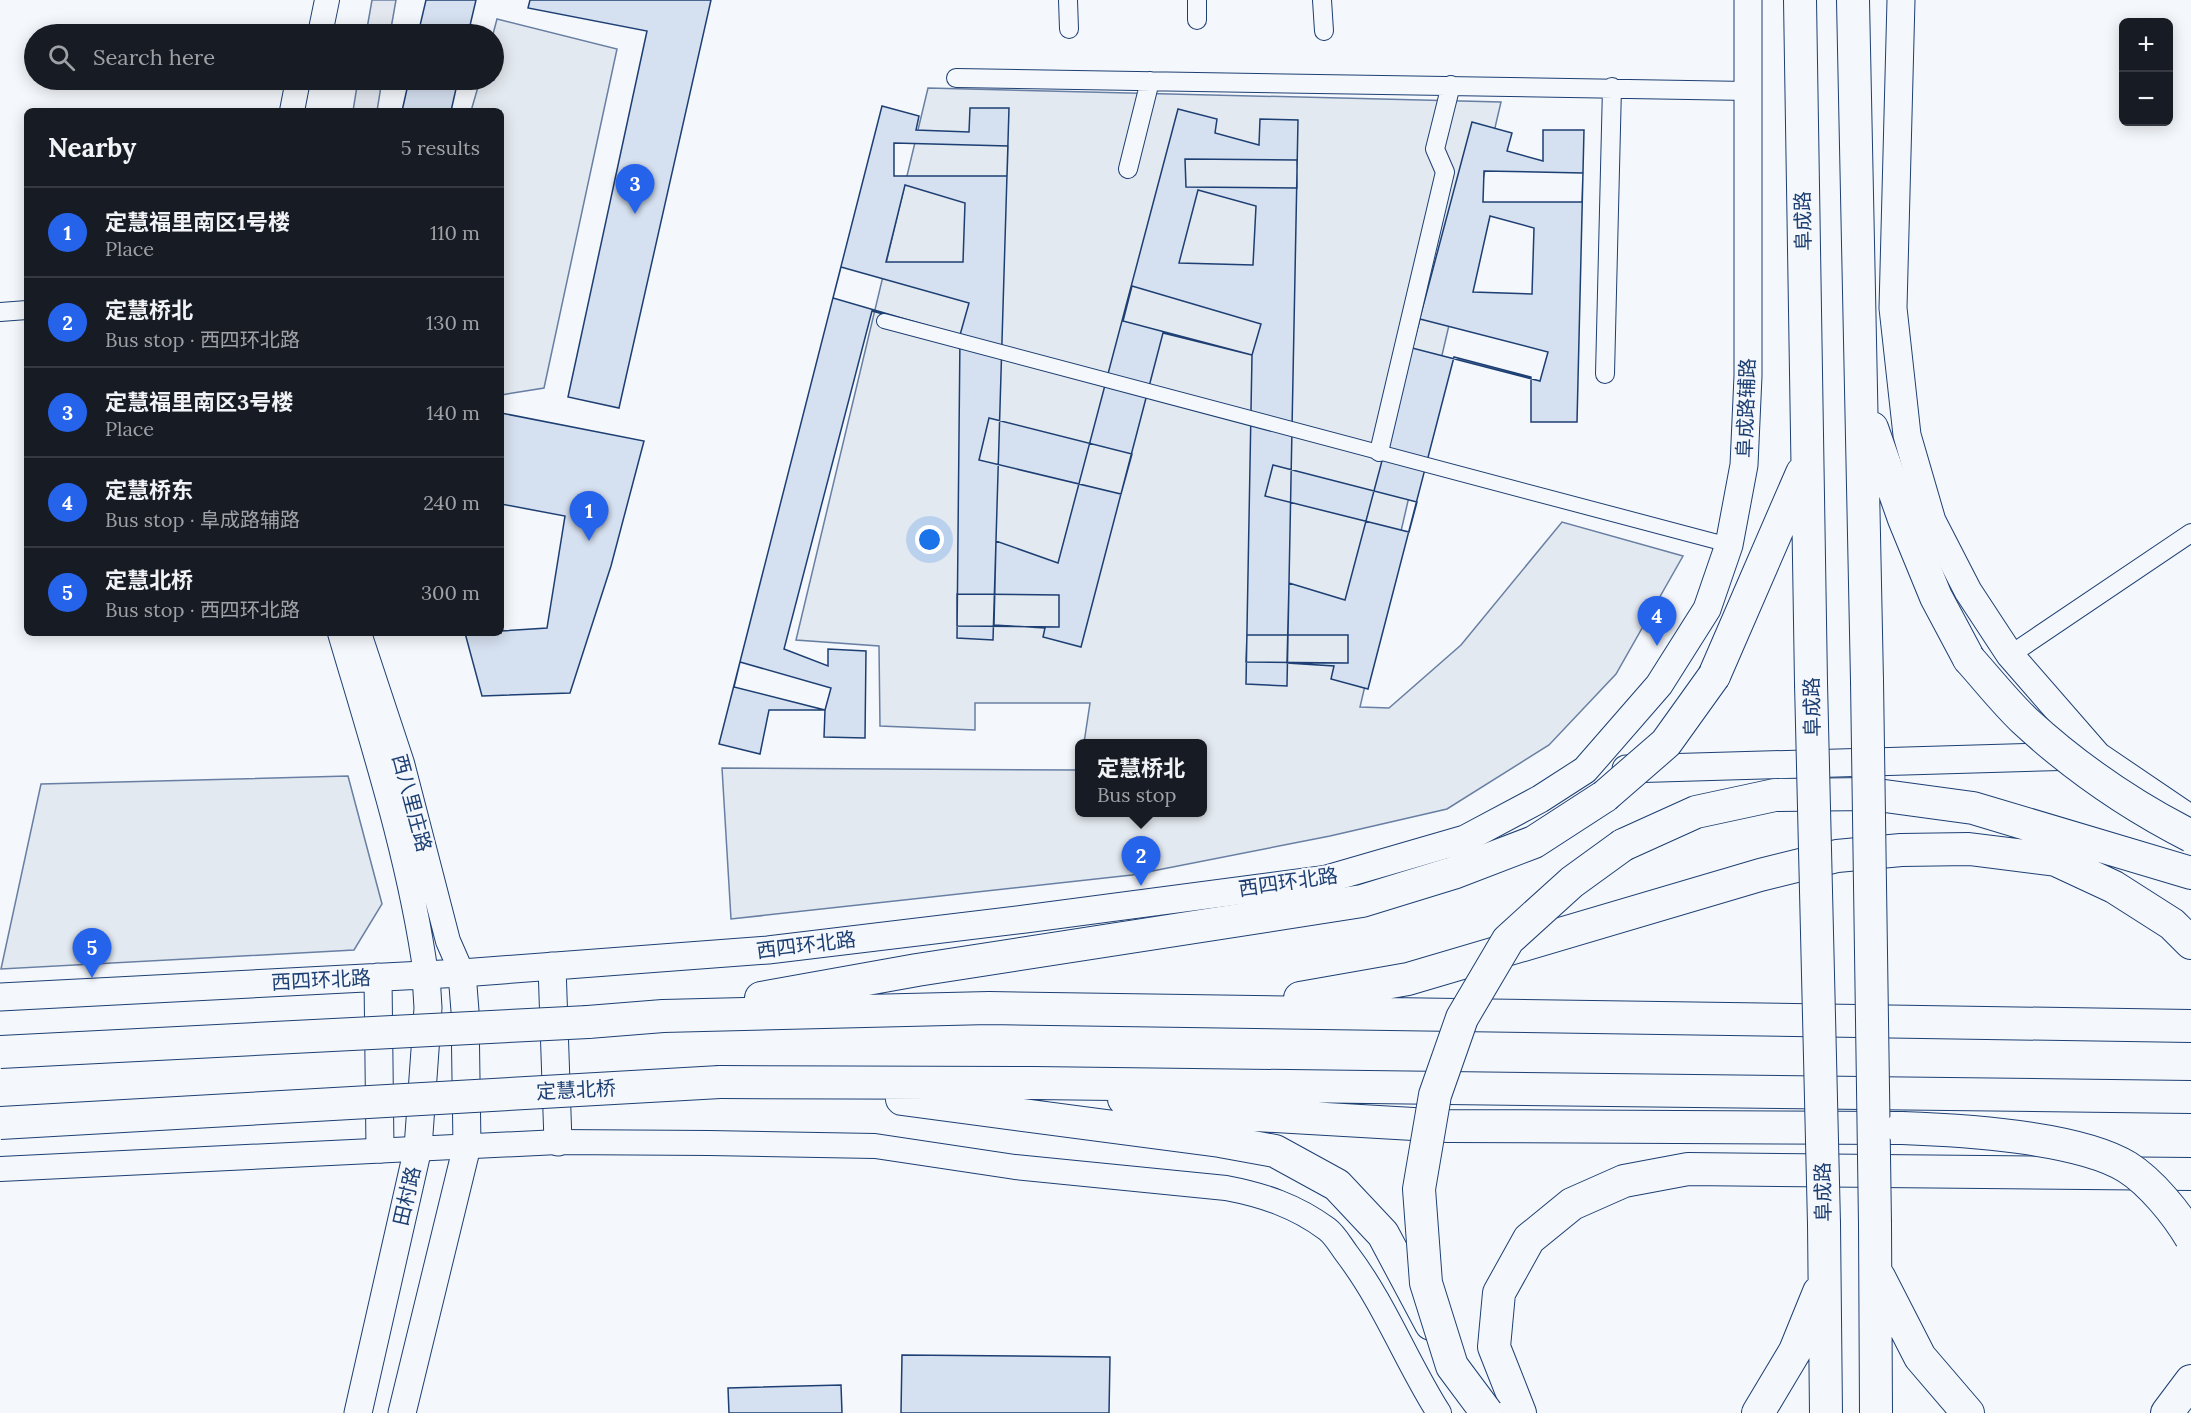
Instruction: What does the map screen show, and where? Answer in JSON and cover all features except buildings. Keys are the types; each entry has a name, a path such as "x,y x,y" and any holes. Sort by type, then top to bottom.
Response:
{"highway":[{"name":"阜成路","path":"1800,0 1806,464 1824,1224 1826,1413"},
{"path":"1854,0 1863,400 1876,1271 1876,1413"},
{"path":"1863,400 1904,519 1936,597 1969,659 2023,719 2087,775 2161,821 2191,836"},
{"path":"663,1016 917,970 1362,902 1453,873 1534,842 1605,796 1666,743 1714,676 1806,464"},
{"path":"1452,1366 1426,1283 1419,1189 1435,1095 1462,1018 1508,940 1572,882 1623,845 1695,812 1775,795 1870,794 1973,808 2191,873"},
{"path":"1226,1011 1408,979 1760,875 1837,856 1901,850 1969,849 2056,860 2114,887 2182,934"},
{"path":"0,1052 588,1022 663,1016 989,1008 2191,1026"},
{"name":"定慧北桥","path":"0,1123 720,1082 777,1083"},
{"path":"777,1083 1220,1141 1275,1151 1337,1185 1383,1234 1452,1366 1486,1413"},
{"path":"777,1083 1035,1083 2191,1097"},
{"path":"1035,1083 1187,1111 1448,1126 1963,1130 2080,1149 2127,1167 2176,1212 2191,1238"},
{"path":"1520,1413 1494,1347 1499,1293 1529,1239 1572,1204 1624,1180 1688,1169 2191,1174"},
{"path":"1876,1271 1920,1357 1968,1413"},
{"path":"1758,1413 1795,1351 1825,1277"},
{"path":"2167,1413 2191,1381"}],"main road":[{"name":"阜成路辅路","path":"1585,770 1659,685 1707,609 1729,545 1744,465 1748,376 1748,0"},
{"path":"1900,0 1893,308 1907,435 1932,521 1968,591 2010,656 2098,756 2191,819"},
{"path":"1585,770 2098,756"},
{"name":"西四环北路","path":"0,997 462,973 768,950 1328,879 1465,839 1540,799 1585,770"},
{"path":"552,966 558,1142"},
{"path":"402,1413 467,1146 465,1011 462,973"},
{"name":"田村路","path":"358,1413 417,1148 428,1008 426,975"},
{"path":"378,977 380,1149"}],"street":[{"path":"309,24 314,0"},
{"path":"322,24 327,0"},
{"path":"1068,0 1069,29"},
{"path":"1197,0 1197,20"},
{"path":"1322,0 1324,31"},
{"path":"956,78 1748,91"},
{"path":"1128,169 1150,81"},
{"path":"1379,452 1444,172 1435,149 1451,85"},
{"path":"1605,374 1611,87"},
{"path":"293,108 296,90"},
{"path":"307,108 310,90"},
{"path":"0,312 24,310"},
{"path":"884,321 1729,545"},
{"path":"2010,656 2191,533"},
{"name":"西八里庄路","path":"341,636 376,755 420,930 426,975"},
{"name":"西八里庄路","path":"360,636 402,763 448,941 462,973"},
{"path":"0,1169 558,1142 875,1146 1015,1167 1226,1188 1260,1195 1294,1208 1330,1231 1378,1298 1416,1377 1439,1413"}],"shaded area":[{"path":"372,0 396,0 392,24 368,24"},
{"path":"497,19 617,49 544,388 504,395 504,108 472,108 477,90 504,90 504,24 496,24"},
{"path":"928,88 1501,102 1360,707 1389,708 1461,645 1562,522 1683,556 1616,674 1549,745 1447,809 1330,836 1132,875 731,919 722,768 1075,770 1075,817 1207,817 1207,739 1085,739 1090,703 975,703 975,730 880,726 879,646 796,640"},
{"path":"356,90 380,90 377,108 353,108"},
{"path":"348,776 382,904 354,950 1,969 41,784"}],"place":[{"name":"定慧福里南区3号楼","path":"635,214"},
{"name":"定慧福里南区1号楼","path":"589,541"},
{"name":"定慧桥东","path":"1657,646"},
{"name":"定慧桥北","path":"1141,886"},
{"name":"定慧北桥","path":"92,978"}]}
